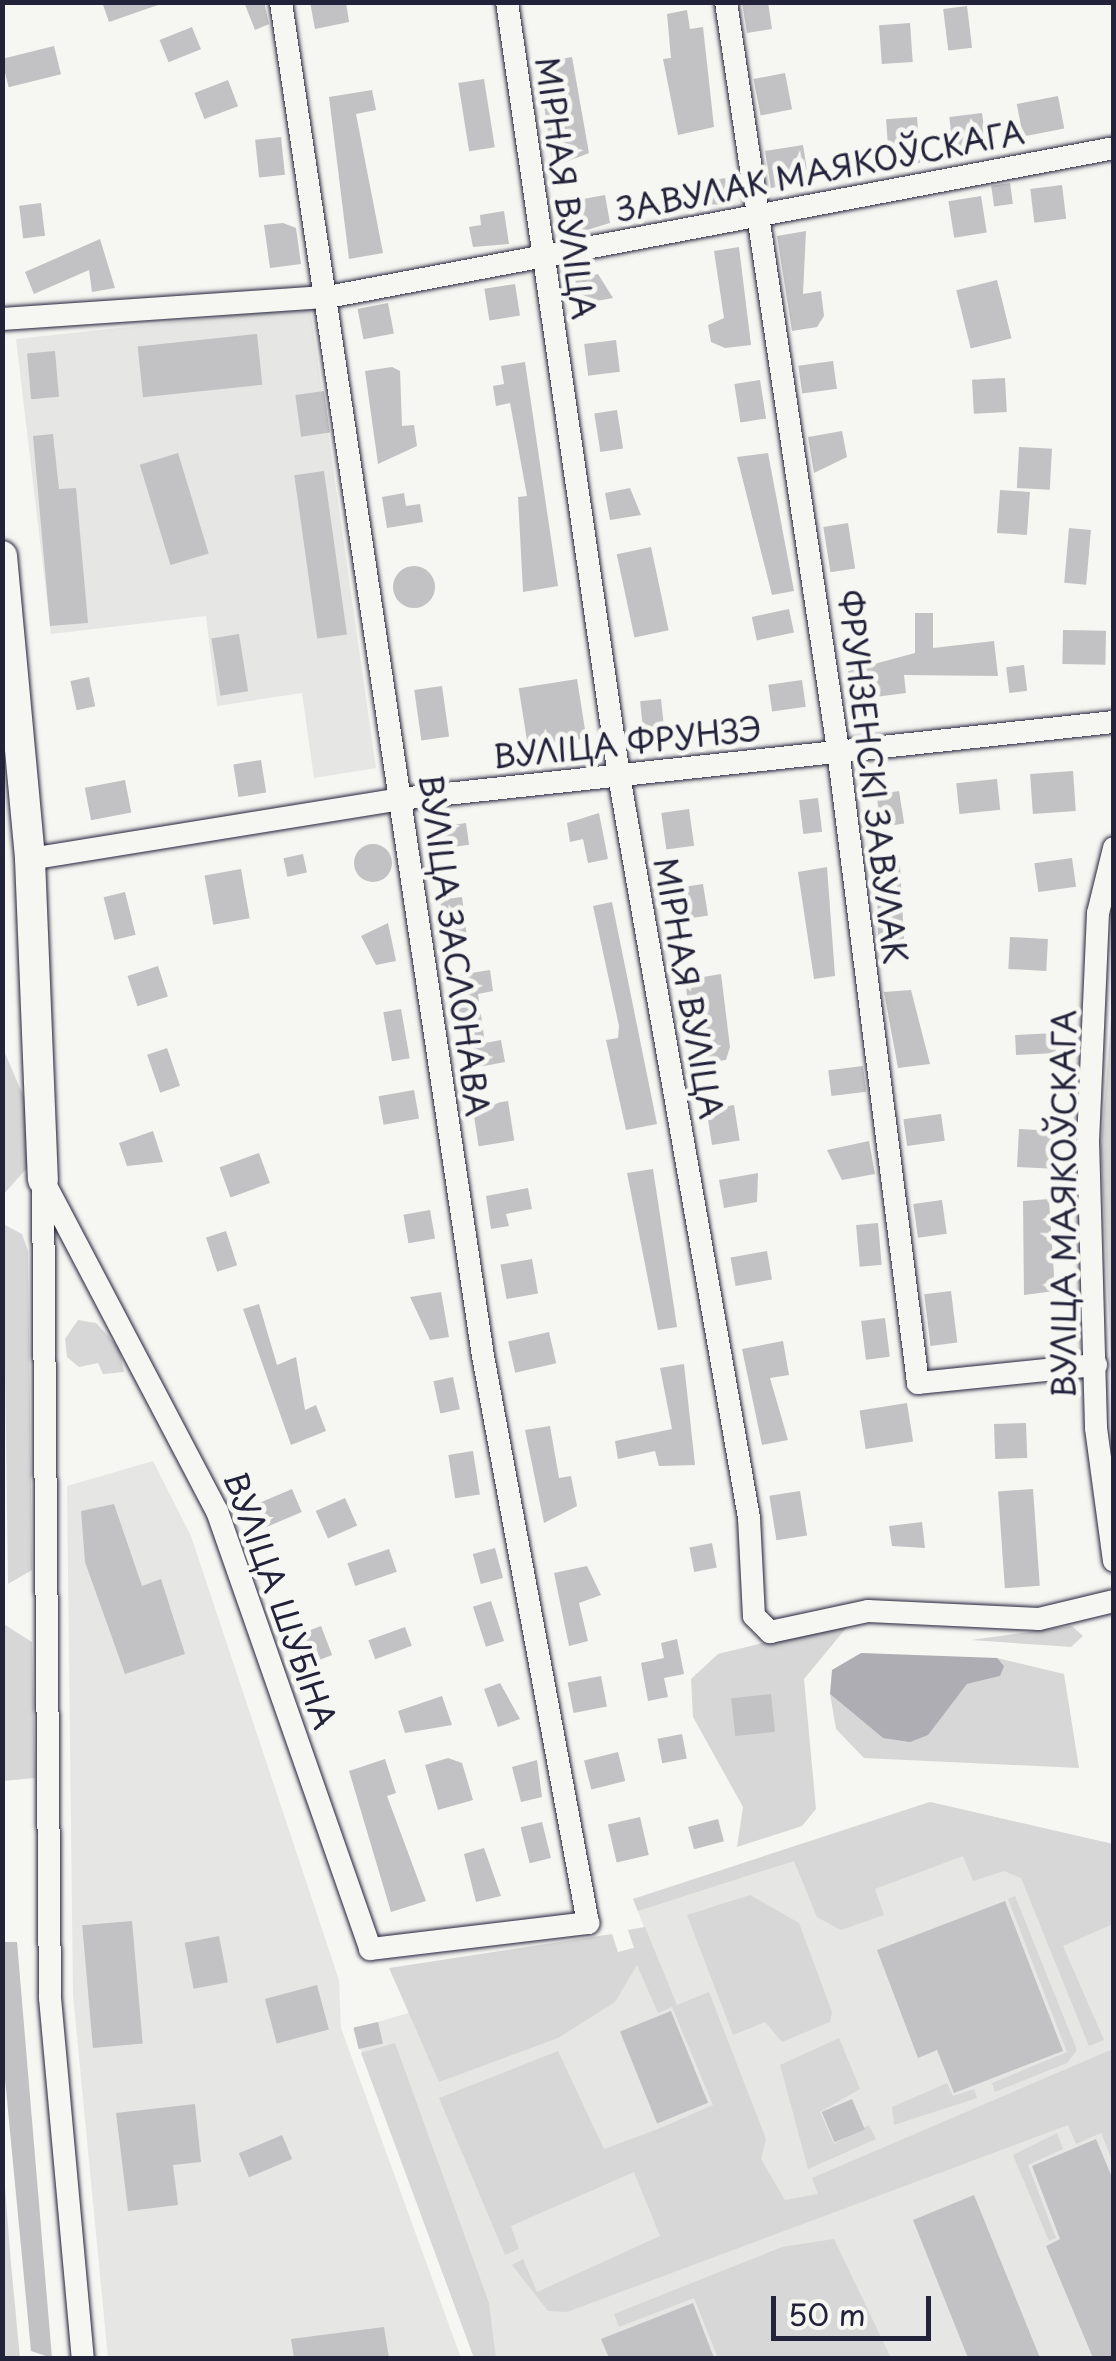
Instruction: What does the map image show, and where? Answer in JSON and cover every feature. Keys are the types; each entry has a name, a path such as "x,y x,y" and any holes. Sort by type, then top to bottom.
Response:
{"street":[{"name":"ВУЛІЦА ЗАСЛОНАВА","path":"281,2 483,1356 588,1923 370,1949"},
{"name":"МІРНАЯ ВУЛІЦА","path":"508,2 620,776 760,1626 770,1632 868,1611 1040,1619 1114,1601"},
{"name":"ФРУНЗЕНСКІ ЗАВУЛАК","path":"726,2 763,214 838,750 918,1383 1096,1365"},
{"name":"ЗАВУЛАК МАЯКОЎСКАГА","path":"2,319 328,297 1114,148"},
{"name":"ВУЛІЦА ШУБІНА","path":"2,556 30,860 43,1180 50,1998 83,2358"},
{"name":"ВУЛІЦА ФРУНЗЭ","path":"30,860 400,799 1114,722"},
{"name":"ВУЛІЦА МАЯКОЎСКАГА","path":"1114,848 1098,914 1088,1140 1096,1365 1114,1561"},
{"name":"ВУЛІЦА ШУБІНА","path":"43,1180 217,1511 370,1949"}],"shaded area":[{"path":"310,307 376,768 314,778 302,693 217,706 206,616 51,634 16,339"},
{"path":"1114,992 1113,1406 1101,1148"},
{"path":"2,1046 25,1100 27,1168 3,1195"},
{"path":"3,1224 22,1234 28,1251 32,1570 8,1584"},
{"path":"78,1320 96,1323 119,1348 124,1372 103,1374 98,1363 79,1367 67,1357 65,1339"},
{"path":"153,1461 191,1536 339,1980 341,2028 461,2358 108,2358 73,1995 67,1486"},
{"path":"852,1621 804,1679 816,1809 802,1826 737,1847 743,1807 693,1717 691,1679 718,1654"},
{"path":"2,1623 32,1642 35,1778 3,1781"},
{"path":"1072,1626 1083,1636 1071,1647 971,1640"},
{"path":"861,1653 997,1658 1004,1666 1000,1676 967,1684 928,1735 910,1742 883,1738 830,1694 832,1670"},
{"path":"997,1658 1064,1674 1079,1768 864,1758 836,1729 830,1694 883,1738 928,1734 967,1684 1000,1676"},
{"path":"930,1802 1113,1844 1113,2082 1085,2094 1113,2164 1113,2358 474,2358 353,2029 650,1943 633,1899"},
{"path":"930,1802 1113,1844 1113,1924 1063,1946 1104,2040 1089,2046 1021,1878 1004,1871 973,1881 963,1856 875,1889 884,1915 841,1930 817,1917 794,1861 638,1911 633,1899"},
{"path":"750,1895 799,1923 832,2012 830,2022 782,2042 765,2022 733,2035 687,1915"},
{"path":"1015,1896 1077,2050 1067,2063 995,2092 992,2083 1067,2052 1008,1899"},
{"path":"645,1927 677,2005 709,1992 766,2139 761,2159 785,2200 818,2194 812,2178 1113,2049 1113,2164 1101,2133 1076,2144 1068,2125 567,2312 548,2311 512,2265 523,2259 537,2292 660,2236 634,2172 511,2226 519,2249 505,2255 439,2098 558,2051 604,2149 658,2129 713,2105 672,2007 658,2013 637,1965 615,2002 558,2038 439,2082 389,1968 612,1934 618,1952 634,1948 628,1930"},
{"path":"839,2038 860,2089 820,2112 834,2144 869,2125 876,2139 808,2169 780,2065"},
{"path":"395,2043 489,2303 496,2358 474,2358 361,2053"},
{"path":"947,2083 953,2096 974,2089 977,2098 894,2125 892,2107"},
{"path":"1057,2133 1063,2149 1028,2165 1056,2238 1049,2241 1013,2155"},
{"path":"3,2161 11,2264 20,2358 3,2358"},
{"path":"834,2239 891,2358 718,2358 694,2298 619,2327 614,2314 782,2247"}],"building":[{"path":"102,2 158,2 158,5 109,22"},
{"path":"244,2 264,2 269,24 255,30"},
{"path":"310,2 346,2 349,22 315,29"},
{"path":"742,2 768,2 772,29 747,33"},
{"path":"967,6 972,48 948,51 943,9"},
{"path":"687,10 690,29 703,27 714,127 678,135 663,59 671,58 667,14"},
{"path":"910,23 913,62 882,64 879,25"},
{"path":"192,27 201,49 169,62 160,40"},
{"path":"54,46 61,74 9,87 2,59"},
{"path":"572,57 589,153 553,167 538,63"},
{"path":"785,73 792,109 761,115 754,79"},
{"path":"484,79 495,147 469,151 458,83"},
{"path":"228,80 238,106 204,119 194,93"},
{"path":"372,90 376,110 356,114 383,253 349,259 329,97"},
{"path":"1058,96 1064,128 1023,136 1017,104"},
{"path":"982,113 986,147 953,151 949,117"},
{"path":"917,117 920,163 889,165 886,119"},
{"path":"281,137 285,175 259,178 255,140"},
{"path":"803,145 807,170 794,172 796,184 771,188 765,151"},
{"path":"725,178 731,205 697,204 693,184"},
{"path":"1010,183 1013,204 994,206 991,186"},
{"path":"1062,185 1066,219 1034,223 1030,189"},
{"path":"605,195 610,223 567,236 561,203"},
{"path":"981,196 987,233 954,238 948,201"},
{"path":"41,203 45,236 23,238 19,206"},
{"path":"504,211 509,244 473,247 469,227 481,225 480,215"},
{"path":"283,223 296,228 301,264 270,268 264,225"},
{"path":"806,231 803,294 821,291 824,316 817,327 792,331 777,236"},
{"path":"100,239 115,288 92,292 89,270 34,294 25,272"},
{"path":"739,247 751,345 725,348 711,342 708,325 724,318 714,251"},
{"path":"598,274 613,298 580,304 575,279"},
{"path":"997,280 1012,338 971,348 956,290"},
{"path":"515,284 520,316 489,320 484,289"},
{"path":"388,303 394,333 363,339 358,309"},
{"path":"257,334 262,385 143,397 138,347"},
{"path":"616,340 620,372 588,376 584,344"},
{"path":"55,351 59,397 31,399 27,353"},
{"path":"833,361 837,389 802,394 798,366"},
{"path":"525,362 558,586 523,592 518,497 527,496 510,403 496,406 493,386 504,384 501,366"},
{"path":"392,367 400,371 402,426 414,425 417,446 378,464 365,371"},
{"path":"1005,378 1007,412 974,414 972,380"},
{"path":"760,380 766,419 740,423 734,384"},
{"path":"324,391 330,433 301,437 295,395"},
{"path":"617,410 623,449 600,452 594,414"},
{"path":"842,431 847,457 814,473 808,437"},
{"path":"53,434 59,489 76,488 88,623 50,626 33,436"},
{"path":"1019,447 1052,449 1050,490 1017,488"},
{"path":"178,453 209,553 170,565 140,465"},
{"path":"768,453 794,591 772,595 737,457"},
{"path":"324,471 347,634 317,639 294,475"},
{"path":"630,488 641,515 610,520 605,493"},
{"path":"1000,490 1030,492 1027,535 997,533"},
{"path":"404,493 406,506 420,504 423,522 387,528 382,497"},
{"path":"848,523 855,568 831,572 823,527"},
{"path":"1069,528 1091,530 1086,585 1064,583"},
{"path":"651,547 669,630 634,637 617,554"},
{"path":"414,566 429,572 435,587 429,602 414,608 399,602 393,587 399,572"},
{"path":"789,609 794,632 757,640 752,617"},
{"path":"915,613 933,613 933,648 994,641 998,676 904,675 906,693 852,700 848,671 915,653"},
{"path":"1063,630 1106,631 1105,665 1062,664"},
{"path":"239,634 248,691 220,696 211,638"},
{"path":"1024,665 1027,691 1009,693 1006,667"},
{"path":"89,677 95,706 77,710 70,681"},
{"path":"577,679 586,738 528,747 519,688"},
{"path":"802,680 806,707 772,711 768,685"},
{"path":"442,686 449,737 421,740 414,690"},
{"path":"661,699 664,728 643,730 640,701"},
{"path":"261,760 266,793 239,797 233,764"},
{"path":"1073,771 1076,811 1033,814 1030,774"},
{"path":"997,779 1000,810 959,814 956,783"},
{"path":"125,780 131,812 91,820 85,788"},
{"path":"899,791 904,824 881,827 876,795"},
{"path":"818,798 822,832 803,834 799,800"},
{"path":"689,809 694,846 666,850 661,813"},
{"path":"599,813 608,859 588,863 583,839 570,842 567,823"},
{"path":"466,823 469,845 435,850 432,828"},
{"path":"373,844 386,850 392,863 386,876 373,882 360,876 354,863 360,850"},
{"path":"303,854 307,873 287,877 283,858"},
{"path":"1072,858 1076,887 1038,892 1034,863"},
{"path":"900,865 904,939 878,944 877,867"},
{"path":"827,867 835,976 814,979 798,872"},
{"path":"241,869 250,918 213,925 205,875"},
{"path":"703,884 708,916 677,920 672,889"},
{"path":"125,892 136,935 114,940 104,897"},
{"path":"462,897 467,936 445,938 440,900"},
{"path":"612,902 657,1124 626,1130 606,1040 618,1038 619,1026 593,906"},
{"path":"388,923 396,961 376,965 361,936"},
{"path":"1010,937 1048,939 1046,971 1008,969"},
{"path":"158,966 168,996 137,1006 128,976"},
{"path":"490,970 493,991 478,994 485,1043 501,1040 505,1062 468,1069 452,976"},
{"path":"721,974 730,1047 726,1060 696,1064 685,980"},
{"path":"911,990 930,1064 898,1068 884,992"},
{"path":"401,1009 410,1058 392,1061 383,1012"},
{"path":"1055,1033 1056,1053 1016,1055 1015,1035"},
{"path":"167,1048 180,1086 160,1093 147,1055"},
{"path":"863,1066 866,1092 831,1096 828,1070"},
{"path":"414,1090 419,1119 384,1125 379,1096"},
{"path":"508,1101 514,1141 479,1146 472,1107"},
{"path":"734,1105 740,1141 712,1145 706,1109"},
{"path":"941,1114 945,1141 907,1146 903,1119"},
{"path":"1019,1129 1055,1131 1053,1169 1017,1167"},
{"path":"153,1131 163,1162 127,1166 119,1143"},
{"path":"869,1141 875,1174 842,1180 827,1150"},
{"path":"259,1153 270,1183 230,1197 220,1167"},
{"path":"653,1169 677,1327 658,1330 627,1173"},
{"path":"758,1173 757,1202 724,1208 719,1180"},
{"path":"528,1188 532,1209 506,1214 509,1226 491,1229 486,1196"},
{"path":"1049,1199 1055,1291 1024,1295 1023,1201"},
{"path":"942,1200 947,1234 918,1238 913,1204"},
{"path":"430,1210 435,1239 408,1243 403,1215"},
{"path":"878,1223 882,1265 860,1267 856,1225"},
{"path":"226,1231 237,1265 217,1272 206,1237"},
{"path":"767,1251 772,1280 736,1286 731,1257"},
{"path":"532,1259 538,1293 507,1299 500,1265"},
{"path":"951,1291 957,1343 931,1346 924,1294"},
{"path":"441,1292 449,1337 430,1340 410,1297"},
{"path":"259,1304 277,1365 296,1357 305,1410 316,1405 326,1431 291,1445 243,1309"},
{"path":"885,1318 890,1357 866,1360 861,1321"},
{"path":"549,1332 556,1363 515,1373 508,1341"},
{"path":"783,1341 789,1375 770,1378 788,1440 762,1445 742,1349"},
{"path":"684,1364 695,1465 659,1466 655,1451 618,1459 615,1441 672,1429 660,1368"},
{"path":"453,1377 460,1409 440,1413 433,1381"},
{"path":"907,1403 913,1442 866,1449 860,1411"},
{"path":"1026,1423 1027,1458 995,1459 994,1424"},
{"path":"550,1426 559,1478 571,1476 577,1506 544,1523 525,1430"},
{"path":"473,1451 480,1494 455,1498 448,1455"},
{"path":"292,1489 302,1512 259,1530 249,1507"},
{"path":"1033,1489 1040,1586 1005,1588 998,1491"},
{"path":"800,1491 807,1535 776,1540 769,1496"},
{"path":"345,1498 357,1525 328,1538 316,1511"},
{"path":"114,1504 142,1586 161,1579 185,1654 125,1674 85,1562 81,1511"},
{"path":"922,1522 925,1548 892,1546 889,1526"},
{"path":"712,1543 717,1568 694,1572 689,1547"},
{"path":"495,1548 503,1578 481,1584 473,1554"},
{"path":"389,1549 397,1572 355,1586 347,1563"},
{"path":"587,1566 601,1595 579,1603 588,1641 569,1646 554,1573"},
{"path":"491,1601 504,1641 486,1647 473,1607"},
{"path":"321,1626 332,1655 302,1666 291,1637"},
{"path":"405,1627 412,1646 375,1659 368,1640"},
{"path":"677,1639 684,1674 664,1678 668,1697 648,1701 641,1663 664,1658 661,1643"},
{"path":"601,1676 607,1706 574,1713 568,1682"},
{"path":"500,1683 520,1719 498,1727 484,1689"},
{"path":"771,1694 775,1732 735,1736 731,1698"},
{"path":"442,1696 452,1725 405,1733 398,1711"},
{"path":"682,1734 687,1759 662,1763 657,1739"},
{"path":"618,1752 625,1781 591,1790 584,1760"},
{"path":"448,1758 462,1763 473,1800 438,1810 425,1765"},
{"path":"385,1759 396,1793 387,1796 426,1901 391,1912 349,1771"},
{"path":"537,1760 542,1797 521,1802 512,1767"},
{"path":"640,1817 649,1855 617,1862 608,1824"},
{"path":"718,1819 724,1841 694,1849 688,1827"},
{"path":"542,1822 551,1858 530,1863 521,1827"},
{"path":"484,1848 501,1896 476,1902 464,1854"},
{"path":"1005,1901 1063,2051 954,2093 937,2050 918,2058 877,1950"},
{"path":"132,1921 143,2044 93,2048 82,1925"},
{"path":"219,1936 228,1982 194,1989 185,1943"},
{"path":"2,1942 17,1942 52,2358 31,2351 2,2048"},
{"path":"317,1985 329,2029 277,2043 265,1999"},
{"path":"671,2011 708,2103 657,2123 620,2032"},
{"path":"378,2022 383,2043 359,2049 354,2028"},
{"path":"852,2099 865,2129 835,2142 822,2112"},
{"path":"195,2104 201,2162 173,2165 178,2205 128,2211 116,2113"},
{"path":"282,2135 292,2159 249,2177 239,2153"},
{"path":"1096,2139 1114,2182 1114,2358 1093,2358 1046,2246 1060,2239 1032,2166"},
{"path":"974,2195 1040,2358 968,2358 913,2220"},
{"path":"693,2303 714,2358 609,2358 601,2339"},
{"path":"384,2327 389,2358 294,2358 291,2339"}]}
